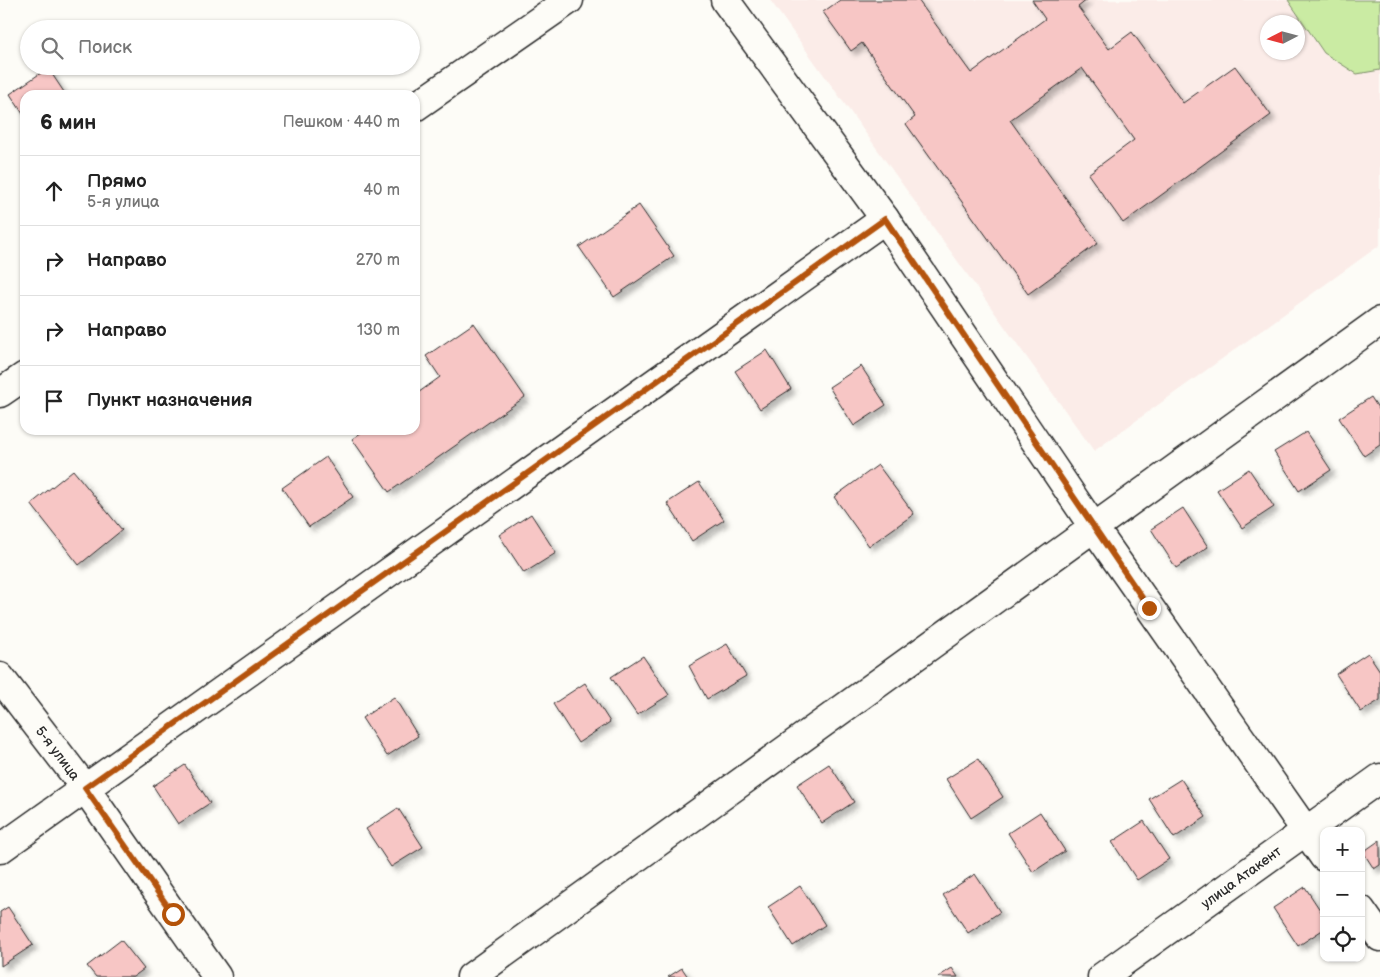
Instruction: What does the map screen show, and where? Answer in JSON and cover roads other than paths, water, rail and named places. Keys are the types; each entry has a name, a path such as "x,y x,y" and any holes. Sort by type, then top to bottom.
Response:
{"street":[{"path":"420,104 569,0"},
{"path":"725,0 885,219 1094,528 1320,851"},
{"path":"0,850 885,219"},
{"path":"471,977 1380,321"},
{"path":"0,393 20,379"},
{"name":"5-я улица","path":"0,677 85,788 217,977"},
{"name":"улица Атакент","path":"1102,977 1380,778"},
{"path":"1365,916 1380,937"}]}
